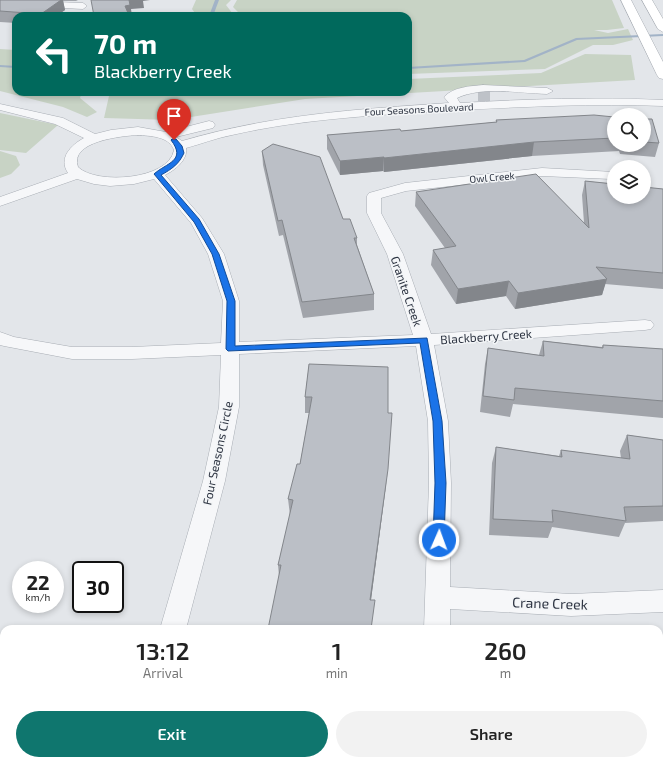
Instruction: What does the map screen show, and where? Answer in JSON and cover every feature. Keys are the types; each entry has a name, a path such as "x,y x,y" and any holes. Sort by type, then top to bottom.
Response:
{"street":[{"path":"626,0 663,75"},
{"path":"647,0 662,26"},
{"path":"0,2 85,3"},
{"path":"77,12 85,3"},
{"name":"Four Seasons Boulevard","path":"450,97 465,90 483,88 663,95"},
{"name":"Four Seasons Boulevard","path":"490,95 560,92"},
{"path":"521,93 529,102"},
{"name":"Four Seasons Boulevard","path":"268,112 326,105 478,95"},
{"path":"450,97 457,107"},
{"name":"Four Seasons Boulevard","path":"179,146 230,131 347,113 584,100 663,103"},
{"path":"0,107 59,121 95,139"},
{"path":"164,136 238,118"},
{"path":"123,132 145,132 164,136 174,140 179,146 181,153 177,161 169,168 157,174 141,179 122,182 94,180 77,174 71,167 70,159 74,152 78,148 95,139 123,132"},
{"name":"Owl Creek","path":"374,196 405,187 535,173 574,172 607,175"},
{"path":"0,202 77,174"},
{"name":"Four Seasons Circle","path":"157,174 197,221 216,254 231,301 229,407 214,481 174,625"},
{"name":"Granite Creek","path":"374,196 374,213 395,254 424,340 438,429 440,483 437,625"},
{"name":"Blackberry Creek","path":"0,338 10,342 72,353 231,349 424,340 645,325"},
{"name":"Crane Creek","path":"437,597 571,605 663,601"}],"green space":[{"path":"196,0 231,0 226,5 231,12 194,12 192,9"},
{"path":"237,0 612,0 624,28 594,30 608,33 628,29 633,40 613,45 593,45 545,69 412,74 412,12 238,12 233,7"},
{"path":"0,49 12,50 12,94 0,91"},
{"path":"585,54 631,55 635,80 412,93 412,79 541,73"},
{"path":"20,96 81,96 80,98 97,112 87,117 63,107"},
{"path":"109,96 357,96 305,99 172,120 104,118"},
{"path":"0,113 58,125 26,153 0,150"},
{"path":"0,151 16,156 20,165 11,174 0,178"}],"building":[{"path":"0,0 61,0 44,12 0,11"},
{"path":"91,0 129,0 130,5 125,6 128,12 93,12"},
{"path":"594,115 607,116 607,138 534,142 384,158 340,161 327,135 400,129 401,131 497,122 496,120"},
{"path":"651,119 652,119 659,143 651,142"},
{"path":"273,144 320,157 343,219 350,219 357,238 354,238 374,294 302,302 282,220 278,221 262,151"},
{"path":"536,174 589,228 585,181 607,183 607,204 651,204 651,188 663,189 663,273 596,267 607,279 518,293 509,281 458,289 433,250 456,246 416,192"},
{"path":"543,341 603,348 603,345 663,349 663,401 515,388 514,400 483,396 488,348 544,356"},
{"path":"309,364 388,367 388,413 392,413 388,469 370,600 375,600 372,625 269,625 281,565 278,565 293,500 288,499 297,464 300,464 312,397 305,397"},
{"path":"627,435 663,440 663,506 624,507 626,521 552,510 553,522 493,519 496,447 562,457 561,450 630,459"}],"waterway":[{"path":"212,12 217,0"},
{"path":"412,68 525,61 576,39 663,35"},
{"path":"0,66 12,67"}],"tunnel":[{"path":"478,95 490,95"}],"route":[{"path":"174,140 179,146 181,153 177,161 169,168 157,174 197,221 216,254 231,301 231,349 424,340 438,421 440,483 439,540"}]}
